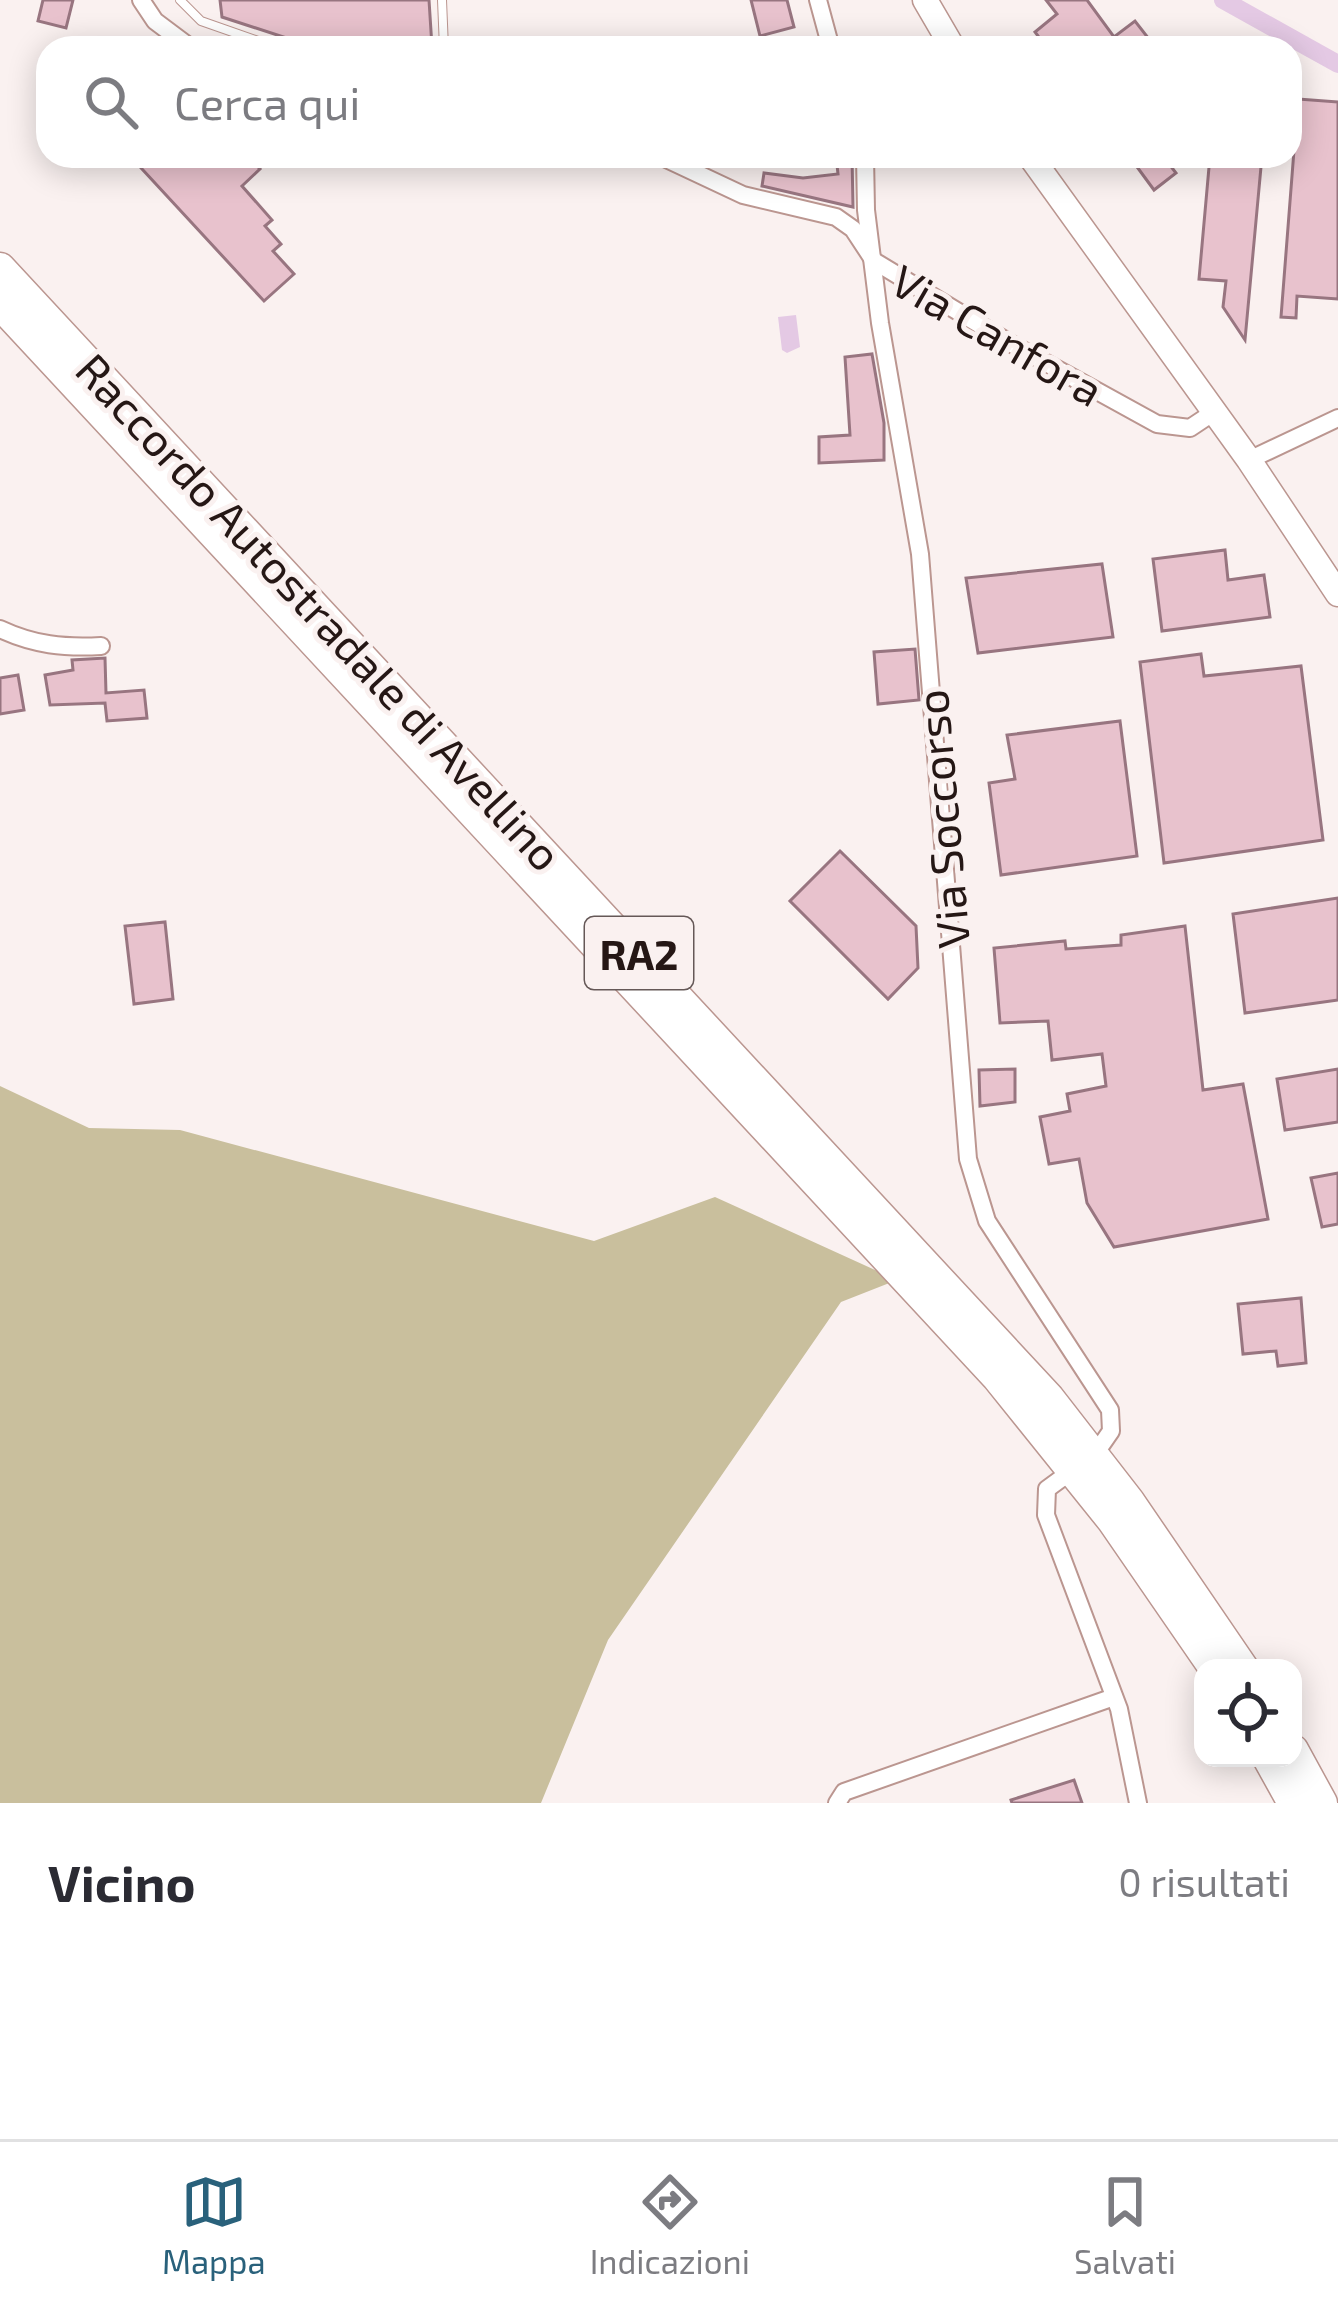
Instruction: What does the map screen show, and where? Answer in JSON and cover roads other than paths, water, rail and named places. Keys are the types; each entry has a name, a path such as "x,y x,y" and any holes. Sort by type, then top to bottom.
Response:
{"highway":[{"name":"Raccordo Autostradale di Avellino","path":"0,268 1049,1398 1129,1501 1238,1659"},
{"name":"Raccordo Autostradale di Avellino","path":"0,304 998,1378 1112,1520 1208,1659"},
{"path":"1302,1766 1322,1803"},
{"path":"1273,1767 1293,1803"}],"street":[{"path":"141,0 155,21 175,36"},
{"path":"818,0 828,36"},
{"path":"925,0 946,36"},
{"name":"Via Canfora","path":"686,168 743,195 836,217 853,229 874,261 1157,424 1190,428 1214,412"},
{"name":"Via Soccorso","path":"865,168 880,323 920,554 968,1159 987,1221 1110,1410 1111,1431 1102,1444"},
{"path":"1039,168 1249,460 1338,594"},
{"path":"1249,460 1338,418"},
{"path":"0,629 46,644 101,646"},
{"path":"1062,1478 1047,1489 1046,1515 1114,1697 1138,1803"},
{"path":"837,1803 844,1792 1114,1697"}],"lane":[{"path":"181,0 201,21 244,36"},
{"path":"442,0 444,36"}],"waterway":[{"path":"1223,0 1288,36"},
{"path":"1302,44 1338,64"}]}
